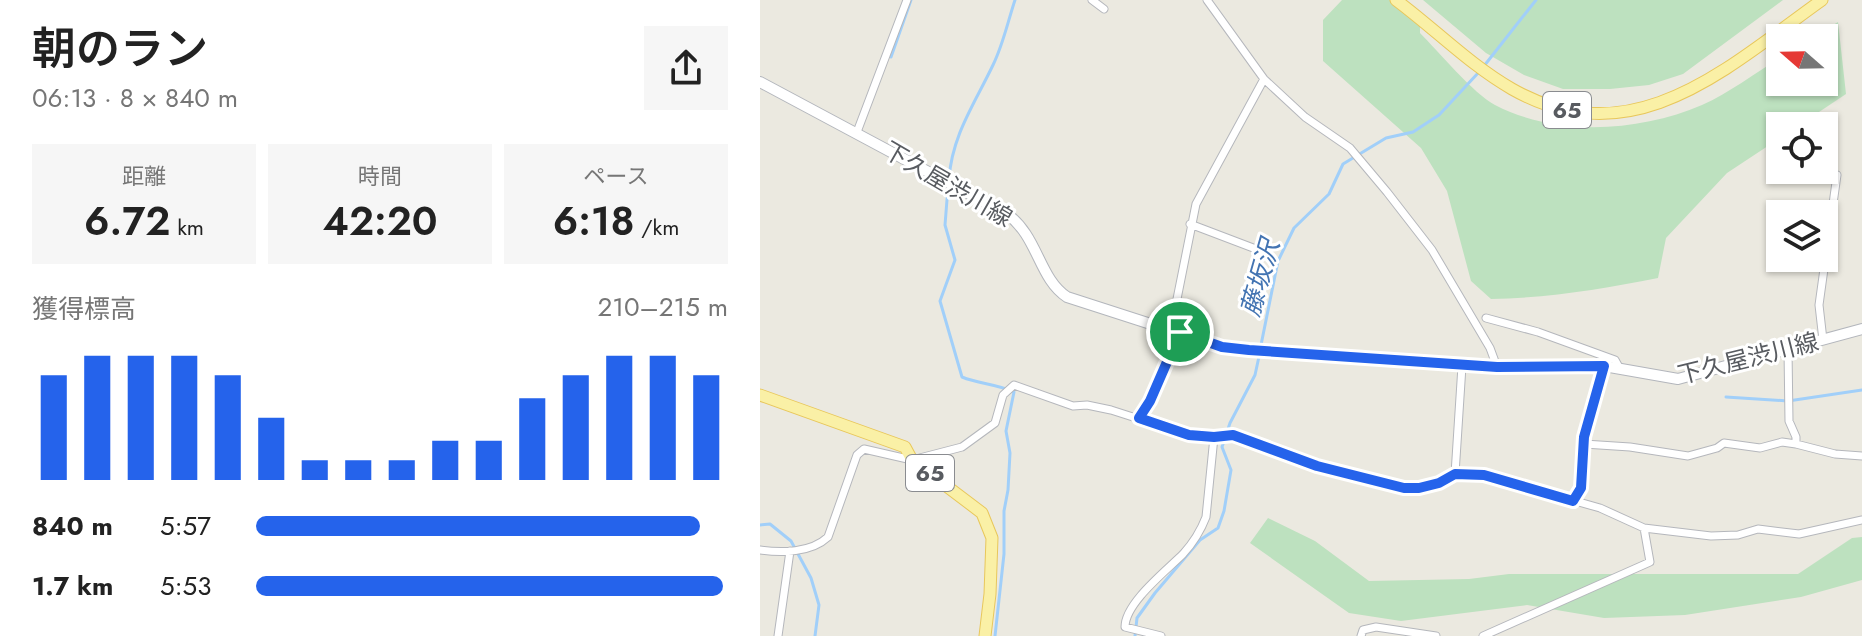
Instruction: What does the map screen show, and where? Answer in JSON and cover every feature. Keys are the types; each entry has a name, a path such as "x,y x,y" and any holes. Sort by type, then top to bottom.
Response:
{"main road":[{"name":"65","path":"1396,0 1490,74 1533,99 1576,112 1622,112 1686,94 1822,0"},
{"name":"下久屋渋川線","path":"760,82 1015,219 1027,232 1058,291 1222,347 1462,366 1604,366 1670,378 1687,378 1862,329"},
{"name":"65","path":"760,395 905,447 912,460 982,513 992,538 985,636"}],"street":[{"path":"857,132 907,0"},
{"path":"1092,0 1104,9"},
{"path":"1207,0 1264,79 1305,117 1350,148 1387,192 1432,250 1490,348 1497,367"},
{"path":"1139,418 1150,401 1176,331 1190,224 1196,204 1209,175 1264,79"},
{"path":"1823,340 1819,305 1836,184"},
{"path":"1190,224 1269,254"},
{"path":"1486,318 1538,332 1615,360 1620,370"},
{"path":"1788,350 1789,421 1796,444"},
{"path":"1455,474 1462,366"},
{"path":"1573,501 1581,488 1584,444 1604,366"},
{"path":"760,550 790,551 821,544 828,537 857,455 864,449 912,460 962,447 995,423 1003,395 1014,385 1073,406 1087,405 1189,435 1233,435 1317,466 1404,488 1439,483 1455,474 1484,475 1600,508 1644,528 1711,536 1738,535 1758,529 1799,534 1862,520"},
{"path":"1161,636 1125,627 1125,618 1202,529 1206,517 1214,437"},
{"path":"1584,444 1688,456 1724,443 1760,448 1782,442 1835,454 1862,456"},
{"path":"1483,636 1650,562 1644,528"},
{"path":"778,636 790,551"},
{"path":"1361,636 1363,630 1376,627 1436,636"}],"green space":[{"path":"1342,0 1394,0 1420,18 1420,33 1486,99 1519,115 1571,126 1625,125 1678,114 1722,95 1766,67 1766,96 1838,96 1838,24 1835,24 1838,22 1846,94 1819,112 1766,112 1766,147 1727,173 1666,238 1658,278 1575,292 1491,299 1471,281 1447,191 1421,148 1323,61 1323,20"},
{"path":"1423,0 1783,0 1683,74 1649,85 1563,89 1524,75 1486,53"},
{"path":"1268,518 1315,541 1369,581 1469,579 1509,574 1798,574 1852,538 1862,537 1862,580 1801,597 1685,615 1604,618 1527,605 1401,621 1349,613 1250,543"}],"waterway":[{"path":"891,57 911,0"},
{"path":"949,179 959,134 997,57 1015,0"},
{"name":"藤坂沢","path":"1484,66 1536,0"},
{"name":"藤坂沢","path":"1261,345 1278,261 1294,228 1329,194 1343,164 1386,138 1413,132 1439,115 1479,72"},
{"path":"948,187 945,225 955,260 940,301 962,377 1014,392 1006,431 1010,453 995,636"},
{"name":"藤坂沢","path":"1135,636 1137,618 1155,593 1200,540 1218,528 1231,470 1222,447 1230,423 1255,375 1260,352"},
{"path":"1726,397 1788,401 1862,390"},
{"path":"760,525 770,524 791,541 811,578 819,605 815,636"}],"route":[{"path":"1180,332 1222,347 1249,350 1462,366 1604,366 1584,437 1581,488 1573,501 1484,475 1455,474 1439,483 1404,488 1317,466 1233,435 1189,435 1139,418 1150,401 1180,332"}]}
